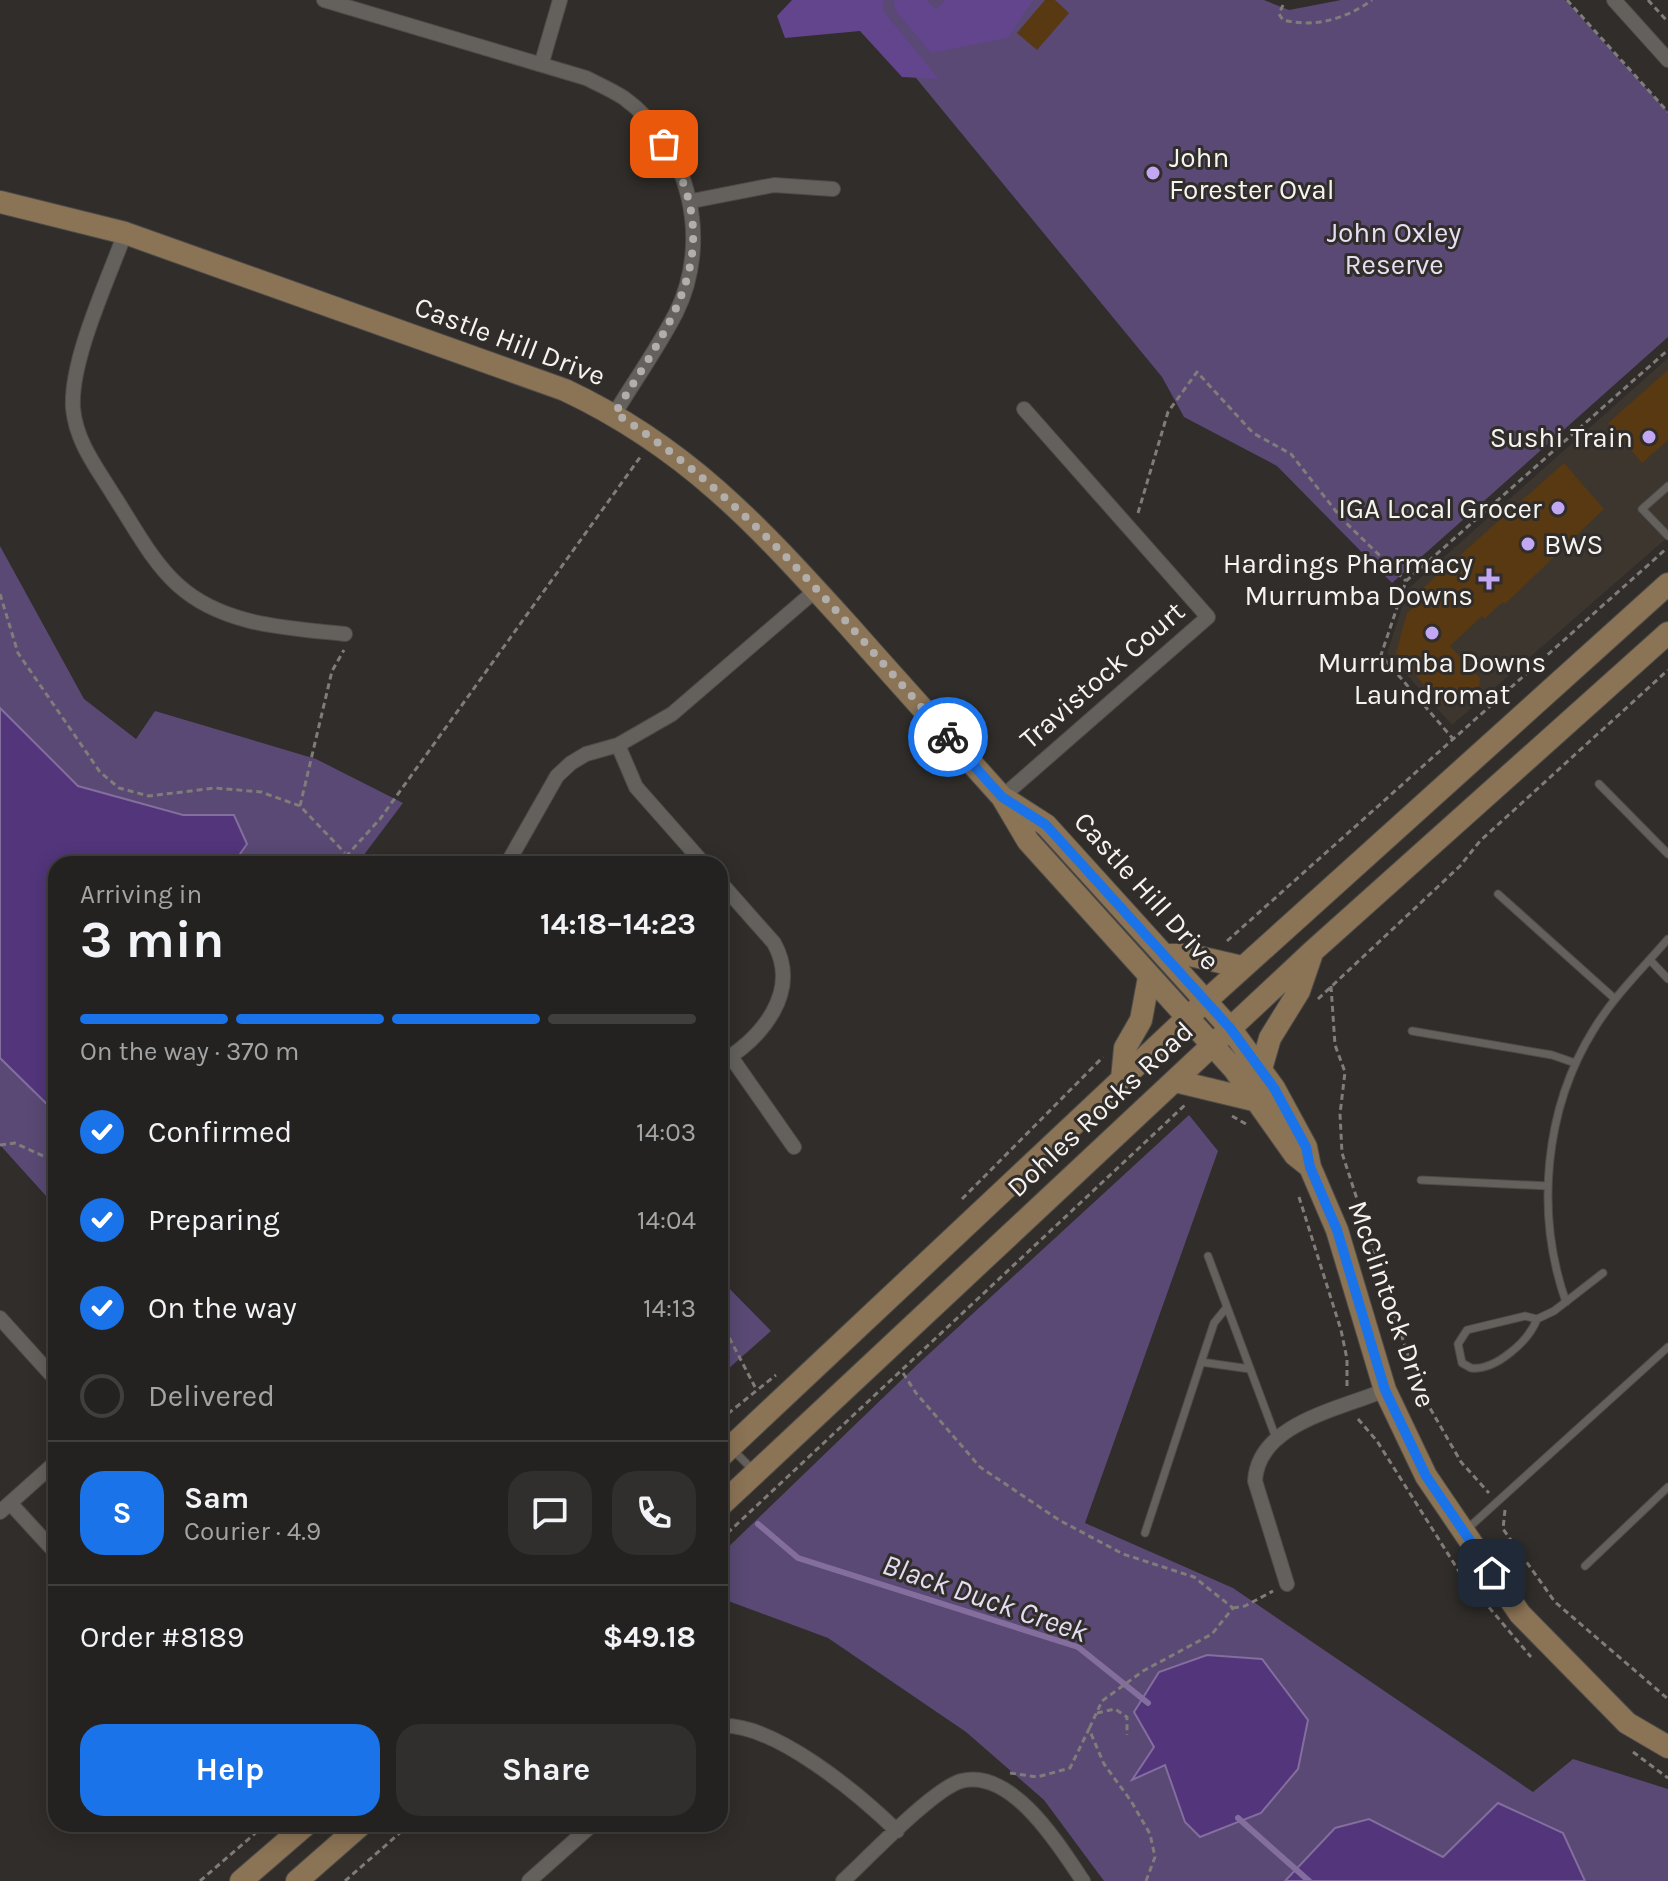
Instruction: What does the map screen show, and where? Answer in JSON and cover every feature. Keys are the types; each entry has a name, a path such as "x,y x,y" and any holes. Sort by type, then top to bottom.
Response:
{"main road":[{"name":"Castle Hill Drive","path":"0,202 125,233 565,390 615,413 654,438 720,490 816,590 1002,797 1028,841 1187,1018"},
{"name":"Dohles Rocks Road","path":"728,1449 1205,1000 1668,584"},
{"name":"Dohles Rocks Road","path":"728,1499 1313,951 1668,633"},
{"name":"Castle Hill Drive","path":"1002,797 1046,825 1205,1000"},
{"path":"1261,1069 1270,1038 1299,991 1313,951"},
{"path":"1164,955 1190,955 1242,967"},
{"path":"1122,1079 1125,1048 1146,1007 1149,977"},
{"name":"McClintock Drive","path":"1205,1000 1261,1069 1306,1147 1310,1167 1337,1230 1385,1390 1426,1476 1520,1614 1627,1723 1668,1747"},
{"name":"McClintock Drive","path":"1187,1018 1258,1101 1295,1155 1310,1167"},
{"path":"1175,1081 1258,1101"},
{"path":"241,1881 298,1832"},
{"path":"297,1881 353,1832"}],"street":[{"path":"324,0 542,62 586,78 624,98 655,128 692,201 693,252 687,284 676,312 615,413"},
{"path":"542,62 560,0"},
{"path":"1614,0 1668,60"},
{"path":"692,201 774,185 833,189"},
{"path":"125,233 76,379 73,407 78,436 144,542 178,585 235,617 274,626 345,634"},
{"name":"Travistock Court","path":"1002,797 1208,617 1024,409"},
{"path":"512,856 557,776 586,754 618,745 672,714 816,590"},
{"path":"618,745 636,787 697,856"},
{"path":"728,891 774,943 780,955 784,978 777,1008 728,1058"},
{"path":"728,1063 794,1147"},
{"path":"0,1318 48,1371"},
{"path":"1287,1584 1255,1481 1256,1464 1263,1450 1276,1438 1385,1390"},
{"path":"48,1469 5,1507 48,1546"},
{"path":"728,1726 737,1726 829,1772 897,1831"},
{"path":"843,1881 947,1788 959,1781 983,1780 1007,1790 1023,1804 1083,1881"},
{"path":"529,1881 584,1832"}],"lane":[{"path":"1668,486 1642,509 1668,536"},
{"path":"1599,784 1668,854"},
{"path":"1498,894 1615,999"},
{"path":"1566,1302 1551,1246 1548,1186 1555,1125 1575,1063 1615,999 1668,939"},
{"path":"1650,960 1668,979"},
{"path":"1412,1031 1552,1055 1575,1063"},
{"path":"1421,1180 1548,1186"},
{"path":"1208,1256 1276,1438"},
{"path":"1537,1319 1525,1316 1467,1330 1458,1344 1462,1363 1481,1369 1491,1366 1533,1331 1537,1319 1566,1302 1603,1273"},
{"path":"1145,1533 1218,1315 1227,1307"},
{"path":"1464,1532 1668,1347"},
{"path":"1201,1362 1250,1369"},
{"path":"728,1454 756,1473"},
{"path":"1585,1566 1668,1487"}],"path":[{"path":"1283,5 1279,14 1283,20 1311,24 1344,15 1372,0"},
{"path":"1567,0 1668,112"},
{"path":"1648,0 1668,22"},
{"path":"1454,740 1381,655 1406,581 1668,350"},
{"path":"1132,533 1168,412 1197,372 1253,433 1291,454 1342,519 1406,581"},
{"path":"343,856 380,819 654,438"},
{"path":"1222,945 1668,547"},
{"path":"0,594 18,653 100,772 119,788 149,796 215,788 261,792 300,806 345,853"},
{"path":"300,806 332,671 344,653 345,634"},
{"path":"1315,1003 1460,866 1480,841 1668,670"},
{"path":"1331,986 1335,1045 1346,1078 1339,1140 1419,1389 1461,1462 1507,1512 1503,1529 1555,1602 1668,1699"},
{"path":"959,1202 1080,1083 1109,1049"},
{"path":"728,1533 1190,1102"},
{"path":"0,1145 15,1143 48,1158"},
{"path":"728,1335 756,1388"},
{"path":"902,1371 916,1393 980,1467 1059,1520 1123,1554 1194,1577 1233,1608"},
{"path":"728,1413 779,1373"},
{"path":"1009,1772 1037,1777 1070,1768 1102,1701 1143,1671 1212,1634 1233,1608 1245,1606 1287,1584"},
{"path":"1097,1713 1115,1709 1127,1717 1127,1735"},
{"path":"1089,1729 1104,1764 1150,1834 1155,1857 1146,1881"},
{"path":"200,1881 257,1832"},
{"path":"345,1881 401,1832"}],"shaded area":[{"path":"792,0 883,0 884,12 939,79 902,77 860,31 785,38 777,16"},
{"path":"894,0 926,0 936,9 946,0 1033,0 1008,38 931,53 895,10"},
{"path":"1668,358 1668,537 1452,725 1387,653 1408,589"},
{"path":"0,708 78,786 183,815 234,815 247,844 239,856 48,856 48,1105 0,1058"},
{"path":"1207,1655 1262,1659 1308,1720 1298,1769 1261,1813 1200,1837 1185,1822 1165,1765 1132,1780 1154,1747 1134,1712 1159,1672"},
{"path":"1498,1803 1563,1833 1585,1881 1285,1881 1335,1828 1369,1819 1443,1857"}],"green space":[{"name":"John Oxley Reserve","path":"865,0 1264,0 1289,10 1341,0 1565,0 1668,112 1668,337 1392,583 1277,466 1184,417 1162,377 865,16"},
{"path":"0,546 84,699 136,739 155,711 316,759 403,803 363,856 48,856 48,1198 0,1145"},
{"path":"1189,1115 1218,1151 1085,1523 1233,1588 1533,1792 1573,1759 1668,1789 1668,1881 1585,1881 1562,1833 1443,1857 1369,1819 1334,1828 1285,1881 1104,1881 1044,1800 966,1732 828,1638 728,1601 728,1547 918,1364","holes":["1159,1672 1185,1821 1165,1764 1133,1779 1154,1747 1134,1712"]},
{"path":"728,1287 771,1331 728,1369"}],"building":[{"path":"1045,0 1055,0 1069,13 1037,50 1017,33"},
{"path":"1668,370 1668,440 1642,463 1608,423"},
{"path":"1564,463 1604,509 1505,604 1503,602 1484,619 1482,616 1450,646 1480,678 1479,687 1472,692 1459,691 1442,705 1396,653 1407,613 1420,602 1414,596"}],"waterway":[{"name":"Black Duck Creek","path":"758,1524 798,1558 1078,1647 1148,1703"},
{"name":"Black Duck Creek","path":"1238,1818 1309,1881"}],"way so far":[{"path":"664,144 692,201 693,252 687,284 676,312 615,413 690,464 761,528 948,737"}],"place":[{"name":"John Forester Oval","path":"1153,173"},
{"name":"Sushi Train","path":"1649,437"},
{"name":"IGA Local Grocer","path":"1558,508"},
{"name":"BWS","path":"1528,544"},
{"name":"Hardings Pharmacy Murrumba Downs","path":"1489,579"},
{"name":"Murrumba Downs Laundromat","path":"1432,633"}],"route":[{"path":"948,737 1002,797 1046,825 1230,1028 1274,1088 1306,1147 1310,1167 1337,1230 1385,1390 1426,1476 1492,1573"}]}
